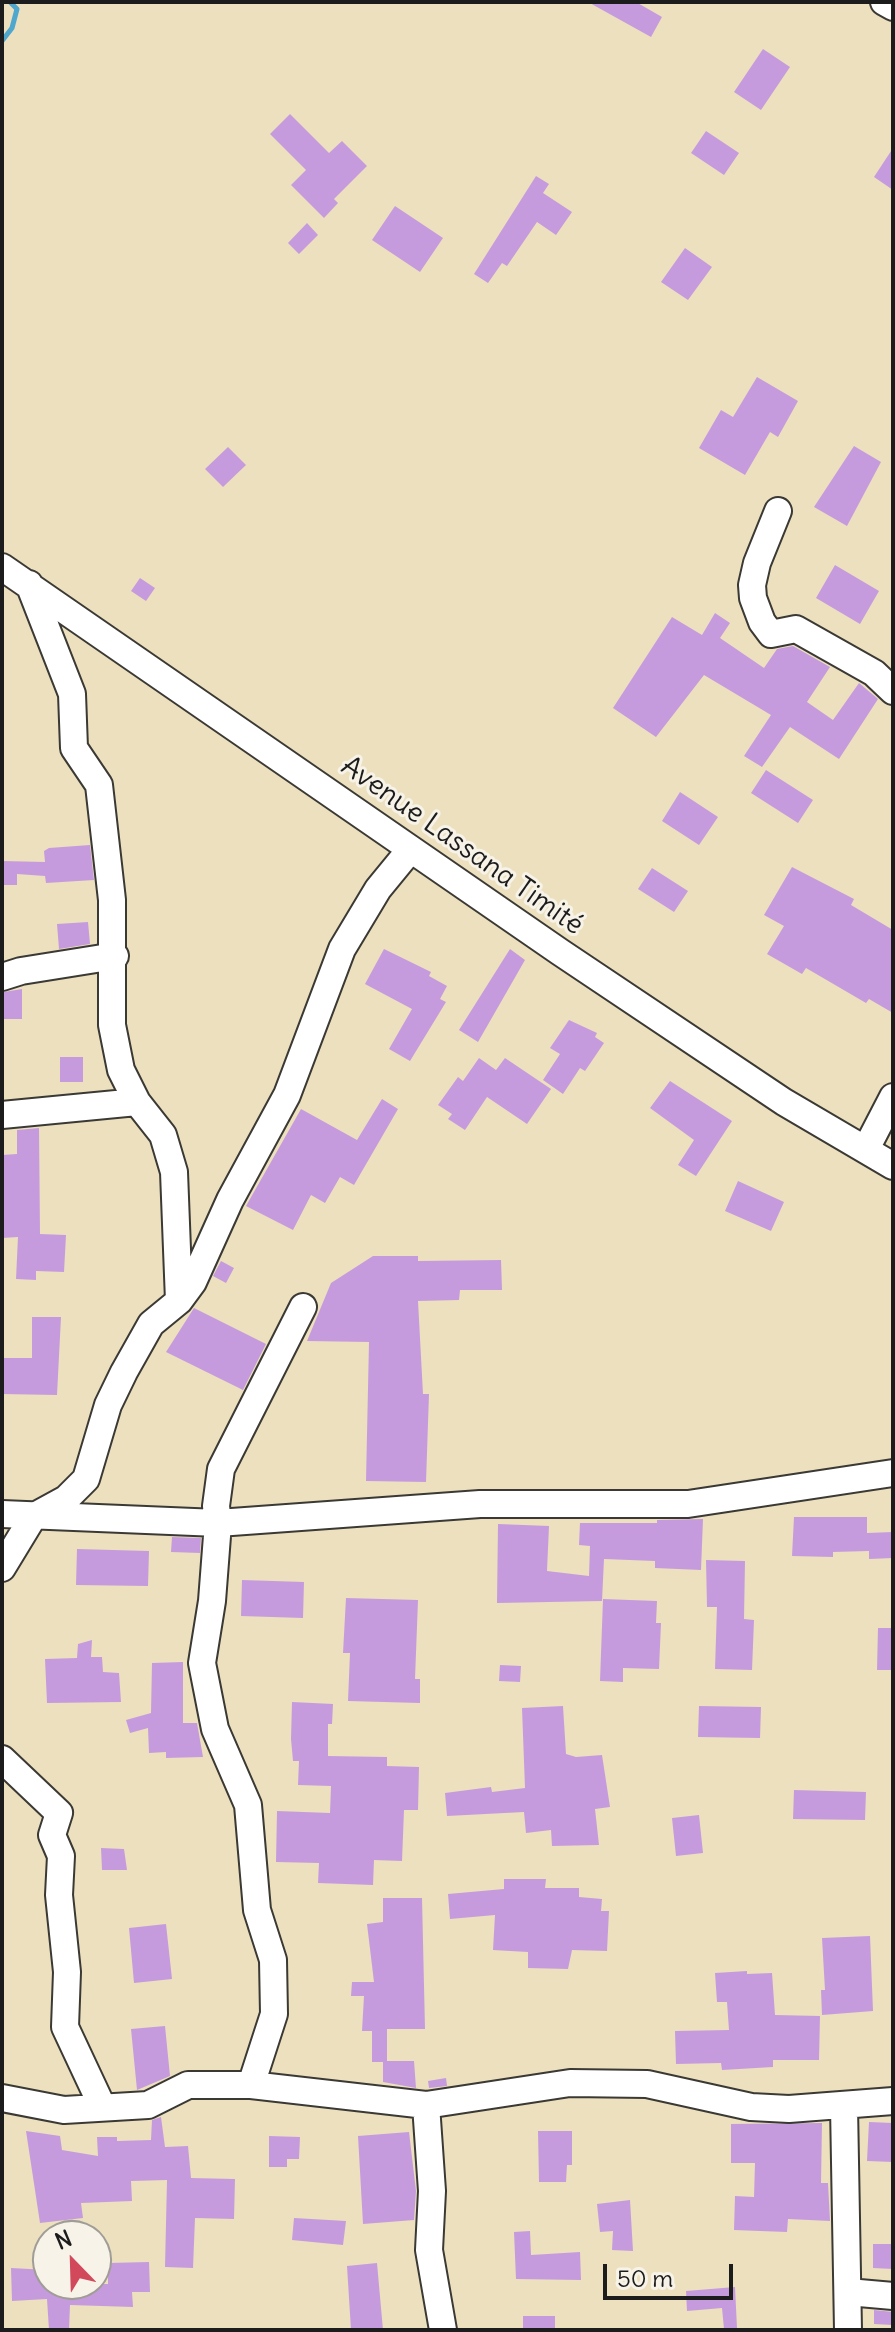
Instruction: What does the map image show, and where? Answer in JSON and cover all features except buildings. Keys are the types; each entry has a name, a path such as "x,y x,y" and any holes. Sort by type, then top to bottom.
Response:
{"street":[{"path":"884,2 893,7"},
{"path":"778,511 757,563 752,585 753,598 762,622 771,634 796,629 874,673 893,691"},
{"name":"Avenue Lassana Timité","path":"2,567 410,850 784,1102 893,1166"},
{"path":"29,584 72,694 74,748 99,785 115,956 112,1025 121,1070 137,1102 163,1135 174,1172 179,1301"},
{"path":"2,1568 33,1517 81,1488 108,1405 143,1335 179,1301 193,1282 230,1200 287,1095 342,949 378,889 410,850"},
{"path":"2,977 21,971 115,956"},
{"path":"866,1149 893,1097"},
{"path":"2,1115 137,1102"},
{"path":"251,2085 274,2014 273,1960 257,1910 248,1805 215,1729 202,1663 221,1469 303,1307"},
{"path":"2,1514 218,1523 480,1504 688,1504 893,1473"},
{"path":"2,1759 59,1813 52,1835 61,1856 59,1895 67,1972 65,2027 102,2106"},
{"path":"2,2098 64,2110 148,2105 188,2085 251,2085 426,2105 570,2083 647,2084 751,2107 844,2106 893,2101"},
{"path":"426,2105 432,2191 429,2250 443,2330"},
{"path":"844,2106 848,2330"},
{"path":"848,2292 893,2296"}],"waterway":[{"path":"2,41 12,28 17,9 10,2"}]}
